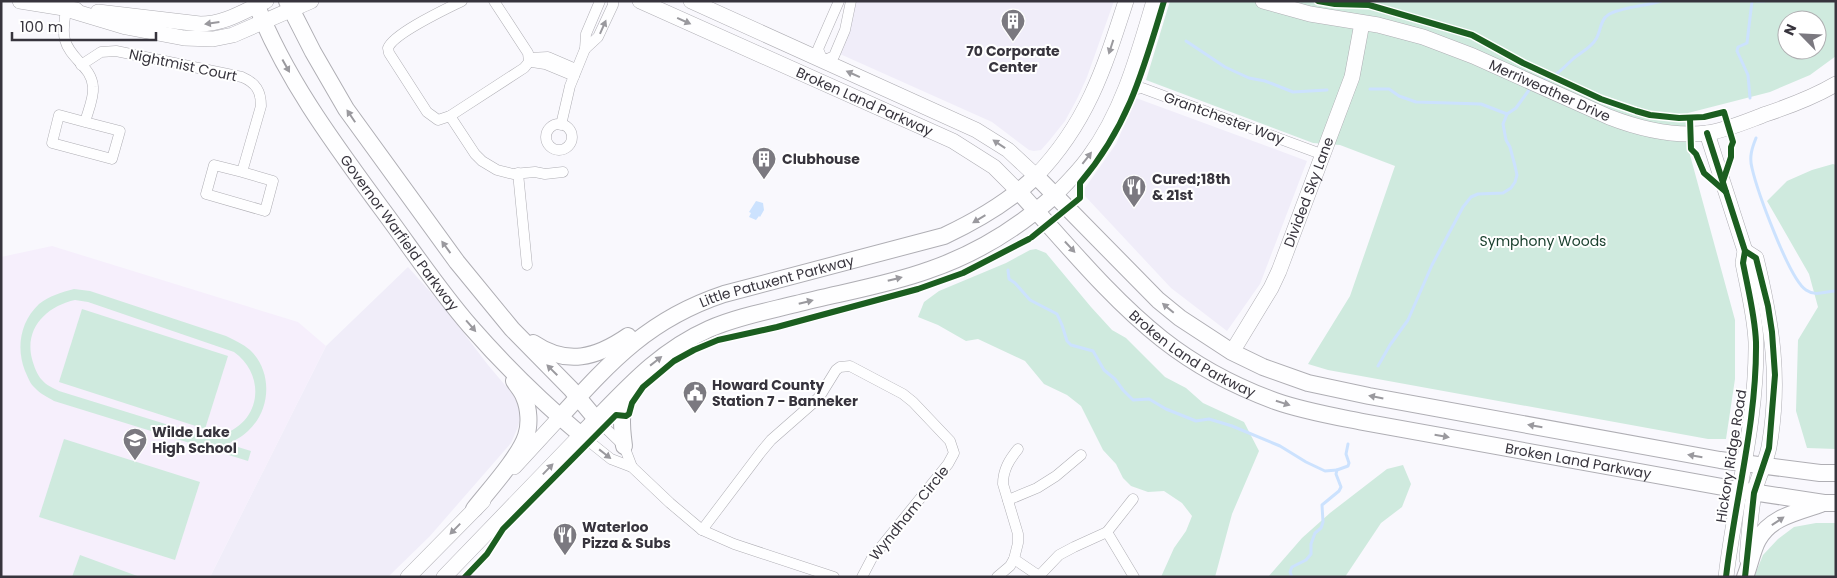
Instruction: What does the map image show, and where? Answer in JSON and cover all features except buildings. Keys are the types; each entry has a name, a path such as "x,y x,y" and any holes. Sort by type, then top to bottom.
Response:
{"main road":[{"name":"Governor Warfield Parkway","path":"259,3 264,22 301,92 331,138 445,294 496,354 581,435"},
{"name":"Governor Warfield Parkway","path":"290,6 330,82 362,132 457,262 512,329 579,397 596,419"},
{"name":"Little Patuxent Parkway","path":"560,417 614,359 667,318 697,303 724,294 944,236 971,224 1019,192 1036,176"},
{"name":"Broken Land Parkway","path":"1036,176 1158,300 1180,318 1232,352 1282,374 1330,388 1743,464 1836,473"},
{"name":"Broken Land Parkway","path":"1019,192 1116,297 1163,340 1220,376 1274,400 1301,409 1334,416 1746,491 1830,503"},
{"name":"Little Patuxent Parkway","path":"581,435 634,380 656,361 680,344 710,328 927,271 984,246 1037,211 1055,195"},
{"path":"512,329 539,347 554,354 587,356 615,345 664,314 697,303"},
{"path":"474,509 520,449 527,435 528,414 524,397 496,354"},
{"path":"624,446 621,415 624,402 634,380"},
{"path":"1745,577 1758,539 1771,525 1783,517 1830,503"}],"street":[{"path":"20,1 66,9 129,14 200,24 212,24 227,20 259,3"},
{"path":"66,9 126,27 197,39 213,39 233,35 264,22 290,6 311,1"},
{"path":"462,1 393,40 388,48 389,53 427,112 438,120 450,116 524,68 529,60 528,53 494,1"},
{"path":"562,125 576,69 585,49 586,34 600,1"},
{"path":"585,49 598,37 613,1"},
{"name":"Broken Land Parkway","path":"640,1 952,141 994,167 1019,192"},
{"name":"Broken Land Parkway","path":"691,1 976,130 1008,150 1036,176"},
{"path":"839,1 818,49 823,61 834,56 845,30 851,1"},
{"name":"Little Patuxent Parkway","path":"1036,176 1048,164 1066,139 1094,92 1126,1"},
{"path":"1143,39 1148,1"},
{"name":"Little Patuxent Parkway","path":"1055,195 1088,158 1104,134 1125,91 1154,1"},
{"name":"Merriweather Drive","path":"1263,1 1310,14 1362,23 1423,37 1473,56 1632,126 1654,131 1707,133 1784,108 1816,95 1836,84"},
{"path":"66,9 63,32 64,40 67,47 88,72 93,86 85,122"},
{"name":"Divided Sky Lane","path":"1232,352 1271,288 1279,271 1321,154 1352,77 1362,23"},
{"name":"Nightmist Court","path":"82,64 101,52 116,51 249,80 258,89 261,96 261,106 242,172"},
{"path":"529,60 553,54 576,69"},
{"path":"529,60 576,69"},
{"name":"Grantchester Way","path":"1125,91 1142,88 1321,154"},
{"path":"59,115 85,122 120,131 112,159 52,142 59,115"},
{"path":"450,116 474,154 497,170 545,174 563,172"},
{"name":"Hickory Ridge Road","path":"1707,133 1745,251 1743,263 1756,340 1751,420 1743,464 1746,491 1745,577"},
{"path":"214,164 242,172 273,181 265,211 206,194 214,164"},
{"path":"518,173 527,265"},
{"name":"Hickory Ridge Road","path":"1726,577 1746,491 1762,466 1769,448 1773,410 1775,375 1772,332 1756,258 1745,251"},
{"name":"Wyndham Circle","path":"702,530 771,440 820,396 836,370 850,366 908,398 947,436 954,452 948,464 872,558 862,577"},
{"name":"Little Patuxent Parkway","path":"408,577 560,417"},
{"path":"596,419 624,446 632,467"},
{"path":"581,435 611,459 632,467 702,530 734,544 834,577"},
{"name":"Little Patuxent Parkway","path":"444,577 581,435"},
{"path":"997,577 1010,566 1018,543 1018,534 1003,484 1003,477 1010,459 1018,450"},
{"path":"1008,500 1038,488 1081,455"},
{"path":"1014,559 1039,577 1059,556 1107,532 1133,499"},
{"path":"1107,532 1134,577"}],"shaded area":[{"path":"856,1 1114,1 1078,97 1065,121 1049,141 1041,150 1034,151 1029,150 992,122 840,54"},
{"path":"1136,98 1307,161 1260,284 1227,331 1171,288 1085,196 1085,188 1116,144"},
{"name":"Wilde Lake High School","path":"52,246 298,322 326,346 210,577 1,577 1,257"},
{"path":"408,267 443,306 516,398 521,414 511,443 430,536 388,577 210,577 326,346"}],"green space":[{"name":"Symphony Woods","path":"1170,1 1836,1 1836,56 1810,75 1770,92 1688,113 1690,155 1735,320 1735,379 1726,439 1708,439 1328,370 1308,364 1350,296 1395,166 1340,145 1313,143 1146,80"},
{"path":"1833,164 1836,165 1836,449 1807,448 1796,411 1798,340 1818,307 1809,274 1767,201 1787,181 1812,170"},
{"path":"1036,249 1046,253 1112,330 1126,338 1165,377 1186,388 1203,403 1244,422 1259,451 1232,514 1215,577 1161,577 1174,548 1186,531 1192,516 1182,503 1164,491 1148,492 1131,486 1123,478 1116,464 1103,450 1081,406 1067,395 1044,384 1025,361 978,339 966,341 938,325 918,317 924,302 939,291"},
{"path":"74,289 90,291 226,336 250,350 263,369 266,380 265,402 256,422 243,435 228,444 251,451 248,461 54,401 37,390 29,380 22,362 20,344 24,327 39,304 60,293","holes":["75,300 88,302 234,352 245,362 252,373 255,386 255,398 245,420 234,429 221,435 201,435 59,391 46,383 37,373 32,359 30,348 35,328 40,320 55,307"]},
{"path":"82,309 228,356 205,429 59,382"},
{"path":"64,439 200,482 175,560 39,517"},
{"path":"1403,465 1411,484 1402,507 1381,523 1345,577 1268,577 1302,538 1330,513 1387,469"},
{"path":"1816,523 1836,523 1836,577 1754,577 1763,555 1778,539 1794,527"},
{"path":"80,555 140,577 72,577"}],"water":[{"path":"756,201 763,203 764,210 756,220 749,217 751,213 749,212"}],"waterway":[{"path":"1542,81 1555,75 1594,42 1605,17 1619,10 1661,1"},
{"path":"1750,98 1748,75 1737,51 1738,47 1747,43 1752,1"},
{"path":"1757,1 1764,1"},
{"path":"1186,41 1225,67 1249,78 1265,81 1293,92 1327,90"},
{"path":"1378,366 1408,320 1432,265 1463,207 1471,197 1478,194 1503,193 1511,188 1515,182 1517,175 1503,124 1507,114 1516,108 1533,87"},
{"path":"1370,89 1389,89 1399,96 1416,102 1481,104 1507,114"},
{"path":"1756,138 1751,153 1752,168 1760,195 1791,269 1799,283 1810,292 1836,291"},
{"path":"1008,270 1009,279 1030,300 1057,314 1067,341 1071,345 1093,351 1104,370 1115,379 1133,400 1149,399 1166,409 1196,421 1209,419 1232,426 1280,446 1325,471 1337,470"},
{"path":"1292,577 1290,572 1292,567 1306,560 1311,554 1311,544 1315,533 1321,528 1323,522 1322,505 1339,491 1341,487 1336,474 1337,470 1348,466 1346,454 1348,444"}],"cycle path":[{"path":"1032,237 1080,198 1080,183 1097,162 1110,141 1132,97 1141,75 1164,1"},
{"path":"1318,1 1335,4 1369,5 1472,35 1523,63 1601,99 1650,115 1679,118 1704,117 1724,112 1733,142 1731,157 1723,181"},
{"path":"1690,118 1691,149 1696,154 1704,173 1726,192"},
{"path":"1707,133 1745,251 1743,263 1753,312 1756,342 1753,402 1726,577"},
{"path":"465,577 487,554 503,529 616,415 626,416 629,414 632,403 643,387 674,361 718,340 777,327 918,289 963,273 1029,239"},
{"path":"1745,251 1756,258 1768,306 1775,375 1769,448 1754,493 1745,577"}],"place":[{"name":"70 Corporate Center","path":"1013,42"},
{"name":"Clubhouse","path":"764,180"},
{"name":"Cured;18th & 21st","path":"1134,208"},
{"name":"Howard County Station 7 - Banneker","path":"695,414"},
{"name":"Wilde Lake High School","path":"135,461"},
{"name":"Waterloo Pizza & Subs","path":"565,556"}]}
